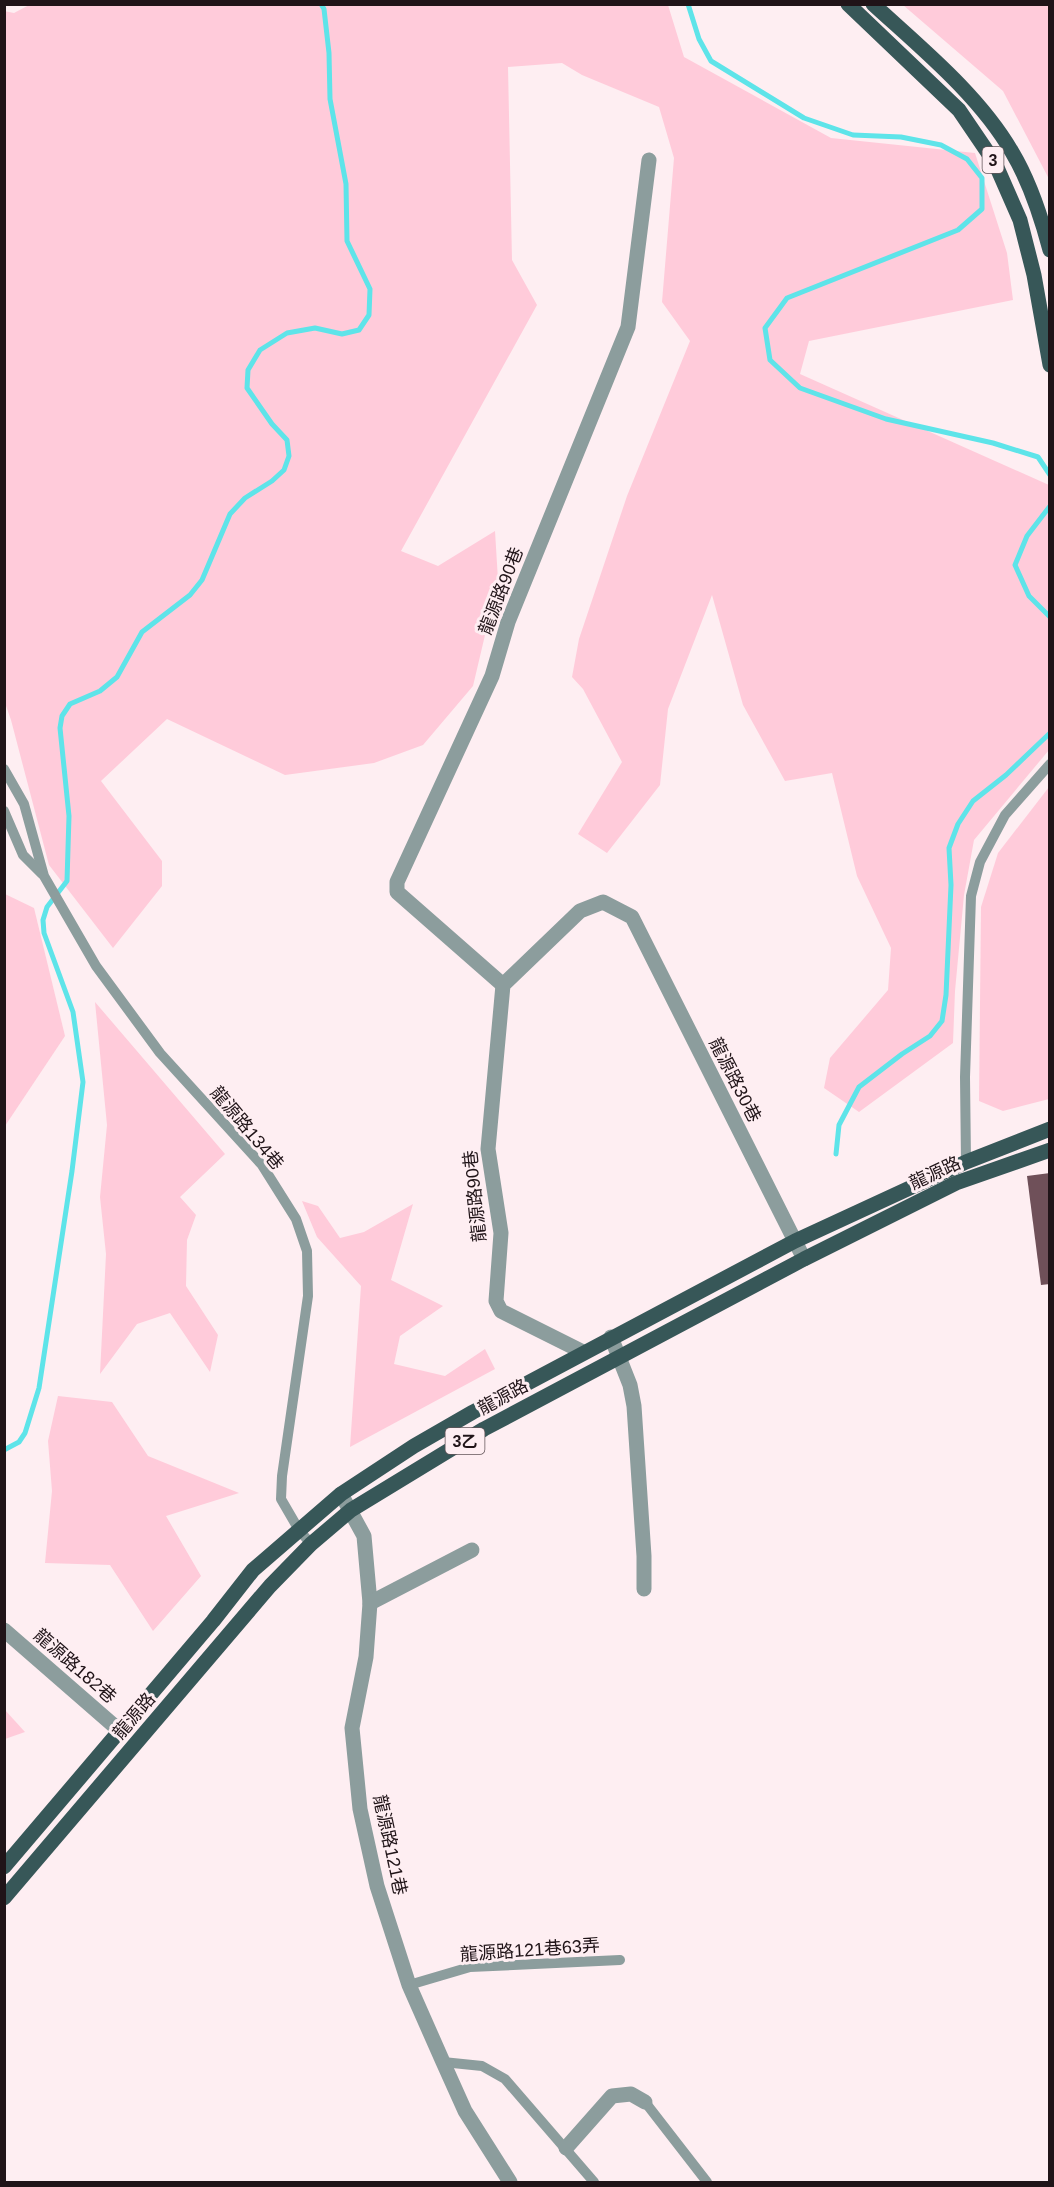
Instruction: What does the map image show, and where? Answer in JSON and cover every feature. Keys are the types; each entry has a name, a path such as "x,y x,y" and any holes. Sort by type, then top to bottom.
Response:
{"main road":[{"name":"3","path":"848,4 959,110 995,163 1020,220 1034,275 1050,365"},
{"name":"3","path":"873,4 939,64 980,108 1012,151 1040,211 1050,250"},
{"name":"3乙","path":"4,1867 213,1621 253,1570 341,1494 414,1446 583,1352 795,1241 966,1162 1050,1129"},
{"name":"龍源路","path":"4,1898 270,1586 311,1544 351,1510 484,1429 804,1259 956,1183 1050,1150"}],"street":[{"name":"龍源路90巷","path":"583,1352 501,1311 496,1301 501,1233 488,1149 503,985 397,892 397,882 492,676 508,622 628,327 649,160"},
{"name":"龍源路30巷","path":"503,985 580,911 603,902 632,917 804,1259"},
{"path":"611,1337 630,1385 634,1406 644,1556 644,1589"},
{"name":"龍源路121巷","path":"341,1494 364,1536 370,1603 366,1657 352,1728 359,1797 377,1886 409,1985 465,2111 510,2182"},
{"path":"370,1603 472,1550"},
{"name":"龍源路182巷","path":"4,1630 120,1731"},
{"path":"566,2148 612,2097 631,2094 645,2102"}],"lane":[{"path":"966,1162 965,1077 971,896 980,862 1005,815 1050,764"},
{"name":"龍源路134巷","path":"4,769 24,804 46,880 96,966 160,1053 262,1165 296,1219 307,1251 308,1296 282,1476 281,1500 298,1530 311,1544"},
{"path":"4,812 23,855 46,880"},
{"name":"龍源路121巷63弄","path":"409,1985 470,1967 620,1960"},
{"path":"443,2062 482,2066 505,2079 594,2182"},
{"path":"645,2102 707,2182"}],"shaded area":[{"path":"31,4 668,5 684,57 831,138 975,153 1007,253 1013,300 809,341 800,374 1049,485 1049,750 974,840 964,895 955,991 953,1043 859,1112 824,1088 830,1058 888,990 891,948 857,876 832,773 785,781 743,705 712,595 668,709 660,785 607,853 578,834 622,762 583,689 572,677 579,639 627,496 690,341 662,302 674,158 659,107 582,75 562,63 508,67 512,260 537,305 401,551 438,566 495,531 498,580 473,686 423,745 374,763 285,775 167,719 101,781 162,861 162,886 113,948 49,865 5,703 4,11 14,13"},
{"path":"903,5 1049,5 1049,179 1003,91"},
{"path":"1049,787 1049,1099 1003,1111 979,1101 981,907 998,853"},
{"path":"5,894 34,908 65,1036 5,1126"},
{"path":"95,1002 225,1154 180,1197 196,1215 187,1240 186,1286 218,1335 210,1372 170,1313 137,1324 100,1374 106,1254 100,1197 107,1125"},
{"path":"302,1201 318,1206 340,1238 364,1232 413,1204 391,1280 443,1306 400,1336 394,1364 445,1376 485,1349 495,1369 350,1447 361,1286 317,1237"},
{"path":"58,1396 112,1402 148,1456 239,1493 166,1516 201,1576 153,1631 110,1565 45,1563 52,1491 48,1441"},
{"path":"5,1710 25,1732 5,1739"}],"building":[{"path":"1050,1173 1050,1284 1041,1285 1027,1176"}],"waterway":[{"path":"4,1450 19,1442 25,1433 39,1388 83,1082 73,1012 44,933 43,920 47,907 67,881 69,816 60,728 62,716 70,704 100,691 117,677 142,632 190,595 202,580 230,514 245,498 272,481 284,470 289,456 287,440 272,424 247,388 248,370 260,350 287,333 315,328 342,334 359,330 369,315 370,289 347,241 346,184 330,99 329,53 324,9 321,4"},
{"path":"688,4 699,39 711,61 804,118 853,135 901,137 941,145 967,159 982,178 982,209 958,230 787,298 765,328 770,360 800,388 886,419 993,443 1038,457 1050,475"},
{"path":"1050,506 1027,536 1015,565 1029,596 1050,617"},
{"path":"836,1154 839,1125 859,1087 930,1036 942,1021 946,995 951,885 949,848 958,824 973,801 1006,775 1050,733"}]}
